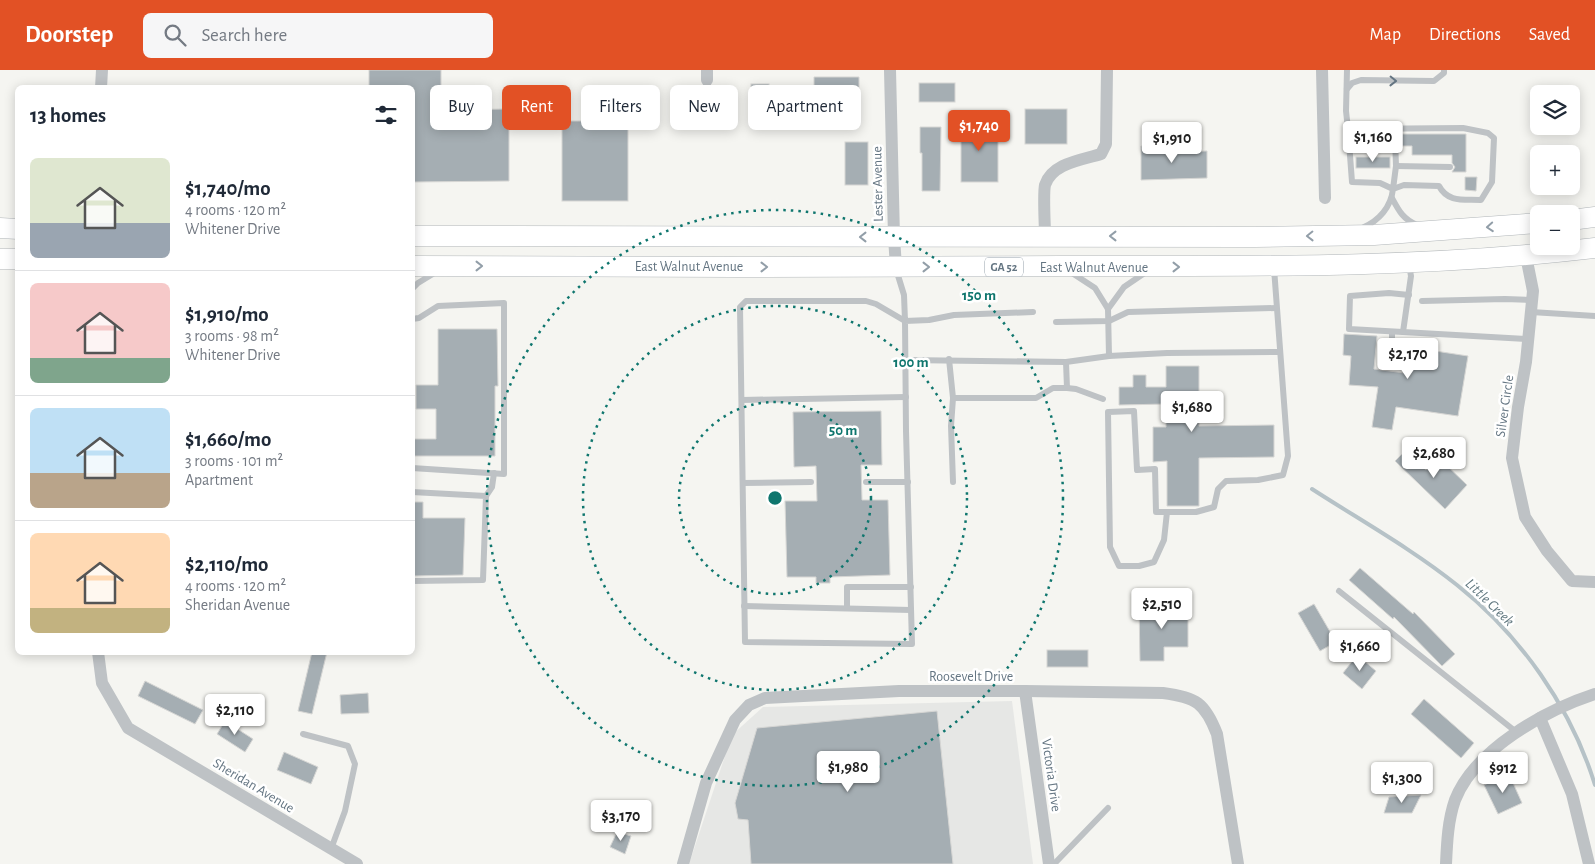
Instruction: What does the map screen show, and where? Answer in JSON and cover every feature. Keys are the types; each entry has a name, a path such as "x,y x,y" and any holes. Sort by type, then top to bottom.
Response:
{"main road":[{"path":"1580,219 1595,217"},
{"path":"415,236 1255,237 1431,231 1530,224"},
{"path":"0,228 15,229"},
{"name":"East Walnut Avenue","path":"415,266 1274,266 1409,263 1526,256 1595,248"},
{"path":"0,258 15,259"}],"street":[{"path":"101,85 102,70"},
{"name":"Lester Avenue","path":"890,70 896,267"},
{"path":"1045,236 1045,186 1051,175 1060,167 1101,154 1106,144 1107,70"},
{"path":"1322,70 1325,198"},
{"name":"Silver Circle","path":"1526,256 1533,291 1532,306 1512,458 1525,517 1547,551 1572,581 1595,582"},
{"name":"Sheridan Avenue","path":"98,655 102,682 128,728 357,864"},
{"name":"Roosevelt Drive","path":"683,864 706,783 735,720 750,705 765,698 900,692 1025,691 1164,693 1185,696 1200,704 1211,719 1217,734 1238,864"},
{"name":"Victoria Drive","path":"1025,691 1049,864"},
{"path":"1446,864 1447,836 1456,800 1468,777 1491,752 1515,732 1576,700 1595,694"},
{"path":"1540,718 1572,794 1589,864"}],"lane":[{"path":"1347,70 1346,111 1352,182 1380,183 1393,189 1404,185 1439,186 1444,195 1454,199 1481,200 1492,182 1494,138 1488,133 1462,128 1348,129"},
{"path":"1347,89 1352,83 1361,80 1434,81 1444,73 1444,70"},
{"path":"1344,235 1369,225 1383,214 1392,198 1396,166 1395,138 1386,128"},
{"path":"1396,166 1450,167"},
{"path":"1392,198 1400,213 1407,220 1431,231"},
{"path":"1403,332 1411,276 1409,263"},
{"path":"415,286 445,266"},
{"path":"1064,266 1077,278 1095,288 1108,310 1109,356"},
{"path":"1168,512 1164,540 1154,562 1139,566 1119,566 1110,547 1108,412 1134,411 1137,470 1155,469 1156,512 1168,512 1196,512 1214,507 1218,490 1226,481 1258,480 1282,476 1288,456 1274,266"},
{"path":"896,267 904,295 905,321 906,360 912,644 745,642 740,307 746,301 866,300 905,321 929,320 954,315 1033,312"},
{"path":"1108,310 1124,287 1152,267"},
{"path":"1409,295 1389,293 1350,296 1349,329 1528,339"},
{"path":"1422,301 1505,299 1532,306 1595,316"},
{"path":"415,319 438,306 504,303 504,474 415,468"},
{"path":"1056,322 1109,321 1128,312 1276,308"},
{"path":"1388,365 1392,345 1392,332"},
{"path":"906,360 949,359 1066,362 1109,356 1167,353 1280,352"},
{"path":"949,359 953,398 953,482"},
{"path":"1066,362 1067,388"},
{"path":"953,398 1036,398 1053,388 1067,388 1076,389 1103,399"},
{"path":"742,400 906,397"},
{"path":"415,581 483,580 486,496 492,487 494,473"},
{"path":"743,483 812,482"},
{"path":"866,482 908,482"},
{"path":"415,492 486,496"},
{"path":"847,608 847,587 911,586"},
{"path":"1339,591 1515,732"},
{"path":"744,606 911,610"},
{"path":"303,734 348,746 355,764 345,811 331,848"},
{"path":"1054,864 1108,808"}],"shaded area":[{"path":"1012,701 1033,864 689,864 732,735 763,707"}],"building":[{"path":"369,70 441,70 441,85 430,85 430,130 492,130 492,109 502,109 502,130 509,130 509,181 415,182 415,85 369,85"},
{"path":"814,77 859,77 859,85 814,85"},
{"path":"919,83 955,83 955,102 919,102"},
{"path":"751,84 769,84 769,85"},
{"path":"1025,109 1067,109 1067,144 1025,144"},
{"path":"571,121 581,121 581,130 628,130 628,201 562,201 562,130 571,130"},
{"path":"961,122 998,122 998,182 961,182"},
{"path":"920,127 941,127 940,191 922,191"},
{"path":"1401,134 1466,134 1466,172 1452,172 1455,167 1452,163 1452,155 1412,155 1412,146 1401,146"},
{"path":"845,142 868,142 868,185 845,185"},
{"path":"1141,146 1159,146 1159,152 1207,151 1207,178 1141,180"},
{"path":"1356,157 1390,157 1390,168 1356,168"},
{"path":"1465,177 1477,177 1476,191 1465,190"},
{"path":"438,329 497,329 498,386 495,386 495,456 415,456 415,439 436,439 436,409 416,409 416,385 438,385"},
{"path":"1344,334 1377,336 1374,369 1405,373 1409,347 1468,356 1458,416 1396,407 1392,430 1372,427 1378,387 1349,385 1351,356 1343,355"},
{"path":"1166,366 1199,366 1199,426 1274,425 1274,457 1199,458 1199,506 1167,506 1167,461 1153,462 1153,427 1166,427 1166,404 1119,405 1119,387 1133,387 1133,375 1146,375 1146,387 1166,387"},
{"path":"881,411 882,465 861,465 862,500 888,500 890,575 830,577 830,583 816,583 816,577 787,577 785,501 817,501 816,466 794,467 793,412"},
{"path":"1405,451 1426,470 1438,457 1467,485 1445,509 1395,461"},
{"path":"415,502 423,502 423,518 465,518 463,575 415,576"},
{"path":"1360,568 1413,614 1414,612 1455,654 1442,666 1394,617 1393,619 1349,580"},
{"path":"1188,604 1188,647 1164,647 1164,661 1140,661 1139,605"},
{"path":"1314,604 1336,642 1320,651 1298,613"},
{"path":"1047,650 1088,650 1088,667 1047,667"},
{"path":"311,655 326,655 312,714 298,711"},
{"path":"1357,655 1376,671 1362,689 1343,673"},
{"path":"145,681 203,710 195,724 138,696"},
{"path":"368,693 369,713 341,714 340,695"},
{"path":"1424,699 1474,743 1461,758 1411,714"},
{"path":"937,711 953,864 751,864 748,820 738,819 735,803 757,728"},
{"path":"225,721 253,739 245,752 217,734"},
{"path":"284,752 318,767 311,784 277,770"},
{"path":"1509,774 1522,803 1498,814 1484,785"},
{"path":"1421,795 1412,813 1384,813 1389,797"},
{"path":"617,832 631,836 625,854 610,847"}],"waterway":[{"name":"Little Creek","path":"1312,489 1440,572 1502,626 1541,674 1557,701 1585,756 1595,785"}]}
